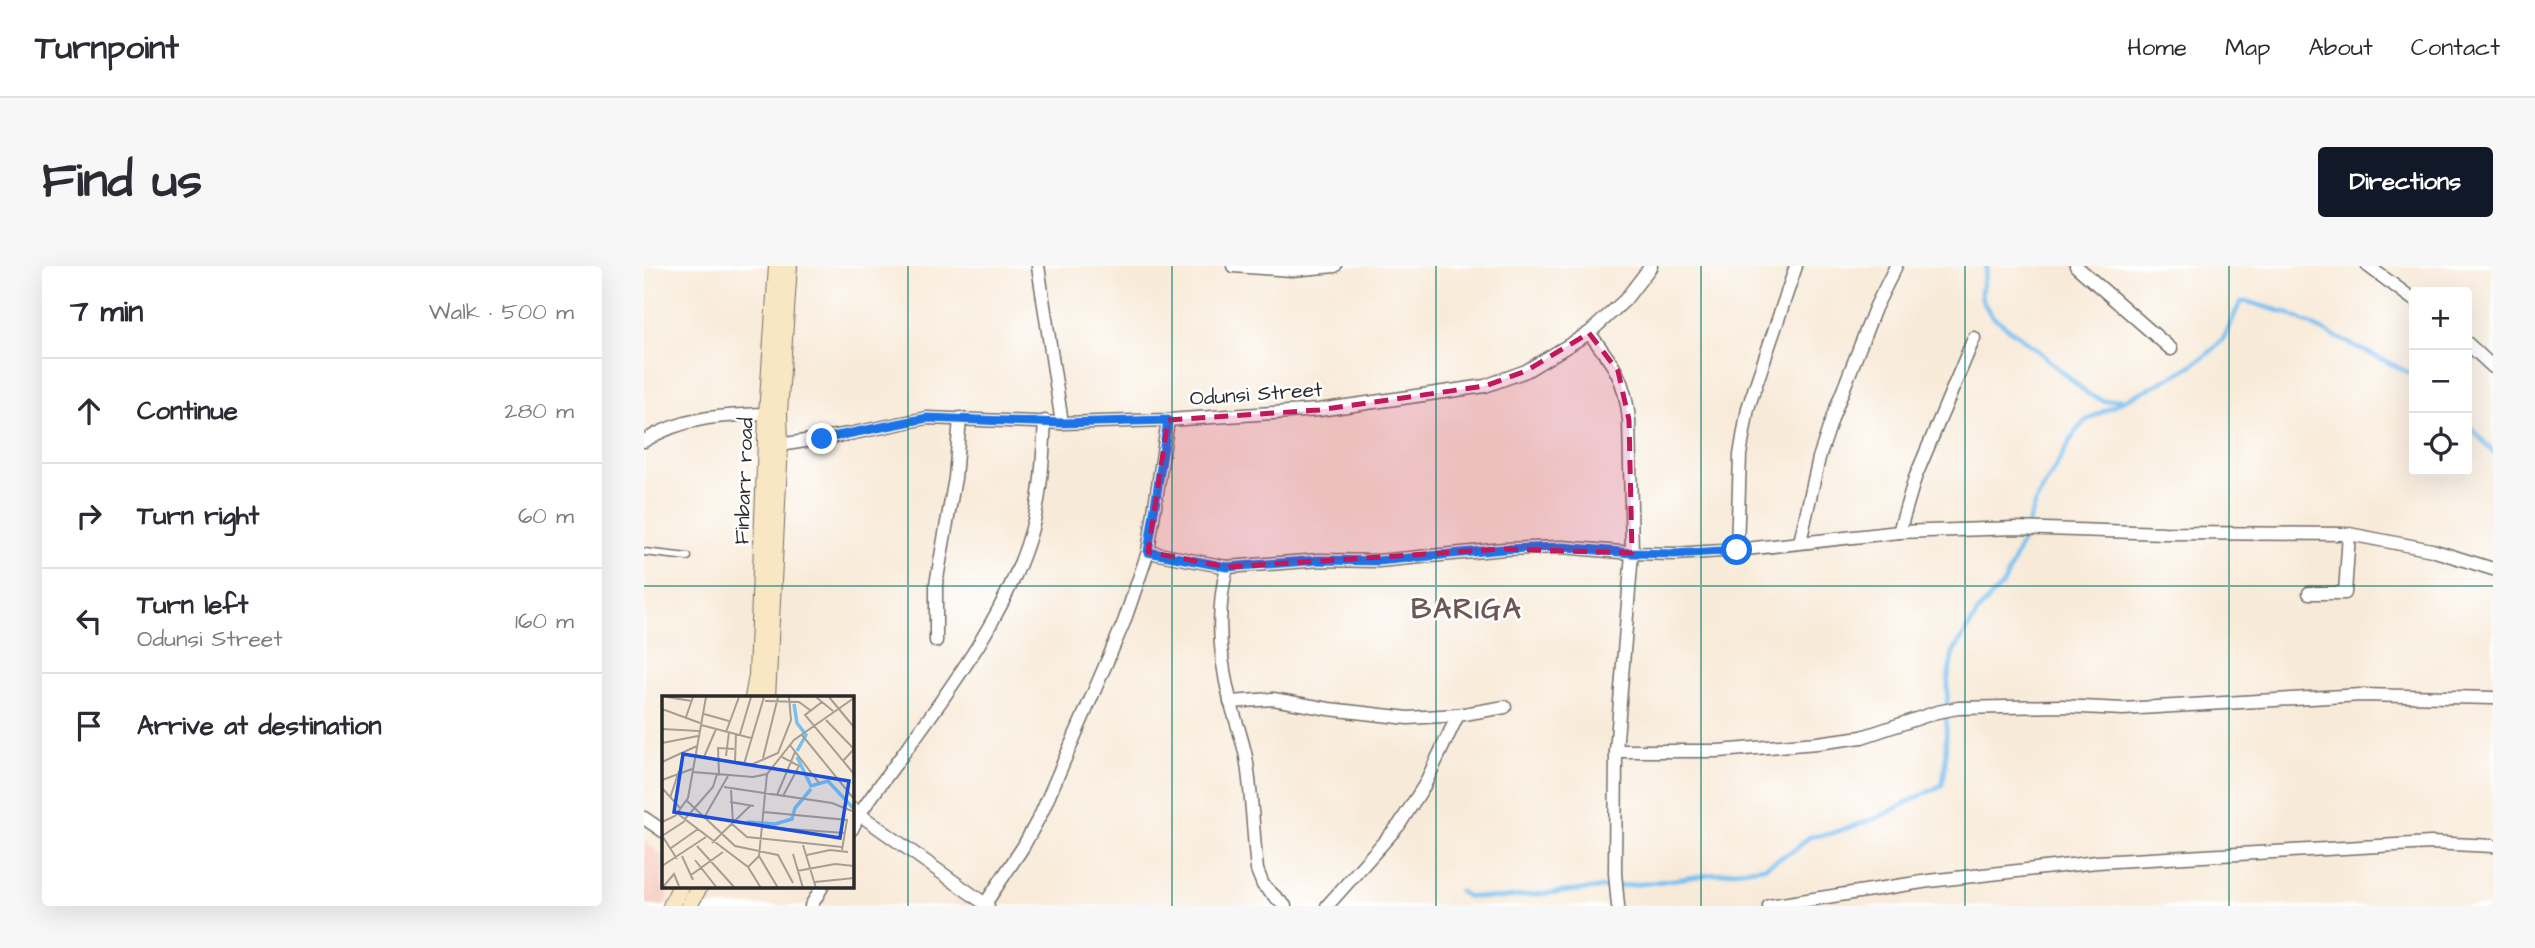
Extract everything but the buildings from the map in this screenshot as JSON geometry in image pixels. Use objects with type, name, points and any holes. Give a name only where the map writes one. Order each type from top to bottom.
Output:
[{"type":"main road","name":"Finbarr road","points":[[753,696],[777,266]]},
{"type":"main road","name":"Finbarr road","points":[[767,696],[780,445],[779,413],[789,266]]},
{"type":"main road","points":[[671,906],[680,888]]},
{"type":"main road","points":[[690,906],[699,888]]},
{"type":"street","points":[[1038,266],[1062,423]]},
{"type":"street","points":[[1233,266],[1292,270],[1335,266]]},
{"type":"street","name":"Odunsi Street","points":[[780,445],[927,418],[1062,423],[1168,420],[1319,410],[1485,386],[1526,370],[1589,333],[1625,300],[1651,266]]},
{"type":"street","points":[[1737,550],[1740,455],[1748,408],[1796,266]]},
{"type":"street","points":[[1800,542],[1819,458],[1833,416],[1875,308],[1896,266]]},
{"type":"street","points":[[2076,266],[2171,349]]},
{"type":"street","points":[[2368,266],[2409,296]]},
{"type":"street","points":[[1589,333],[1618,371],[1627,401],[1632,553],[1616,751],[1615,873],[1618,906]]},
{"type":"street","points":[[1899,532],[1915,478],[1974,338]]},
{"type":"street","points":[[2472,348],[2493,367]]},
{"type":"street","points":[[644,441],[686,422],[718,415],[767,414]]},
{"type":"street","points":[[936,641],[936,584],[955,478],[960,418]]},
{"type":"street","points":[[1045,421],[1042,476],[1035,517],[1020,565],[984,635],[856,811],[986,905],[1042,812],[1119,632],[1148,552],[1168,420]]},
{"type":"street","points":[[1148,552],[1227,567],[1320,560],[1378,561],[1504,549],[1562,547],[1632,553],[1737,550],[1899,532],[2042,528],[2164,533],[2349,534],[2432,550],[2493,569]]},
{"type":"street","points":[[2309,593],[2344,593],[2349,534]]},
{"type":"street","points":[[1227,567],[1220,597],[1221,659],[1230,702],[1242,736],[1257,870],[1263,885],[1286,906]]},
{"type":"street","points":[[1616,751],[1719,751],[1817,743],[1862,737],[1937,712],[1958,708],[2136,708],[2361,695],[2493,698]]},
{"type":"street","points":[[1230,702],[1273,699],[1340,711],[1408,718],[1458,715],[1505,707]]},
{"type":"street","points":[[1327,906],[1399,825],[1424,786],[1458,715]]},
{"type":"street","points":[[644,818],[662,830]]},
{"type":"street","points":[[1769,906],[1929,881],[2097,862],[2431,843],[2493,846]]},
{"type":"street","points":[[811,906],[821,888]]},
{"type":"lane","points":[[644,552],[688,557]]},
{"type":"highlighted area","points":[[1589,333],[1618,371],[1629,420],[1632,553],[1504,549],[1227,567],[1148,552],[1168,420],[1319,410],[1485,386],[1526,371]]},
{"type":"shaded area","points":[[644,841],[662,856],[662,888],[671,888],[664,906],[644,906]]},
{"type":"waterway","points":[[1987,266],[1981,292],[1982,300],[1991,315],[2088,394],[2104,401],[2121,399]]},
{"type":"waterway","points":[[2133,396],[2182,371],[2206,355],[2224,337],[2241,302],[2287,313],[2409,373]]},
{"type":"waterway","points":[[1459,891],[1466,896],[1500,898],[1650,883],[1764,867],[1796,849],[1809,837],[1829,834],[1877,818],[1942,785],[1945,770],[1948,678],[1953,653],[1979,610],[2004,583],[2035,503],[2076,431],[2087,420],[2134,395]]},
{"type":"waterway","points":[[2472,429],[2493,452]]},
{"type":"district","name":"BARIGA","points":[[1467,609]]},
{"type":"route","points":[[822,439],[927,418],[1062,423],[1168,420],[1148,552],[1227,567],[1320,560],[1378,561],[1504,549],[1562,547],[1675,554],[1737,550]]}]
